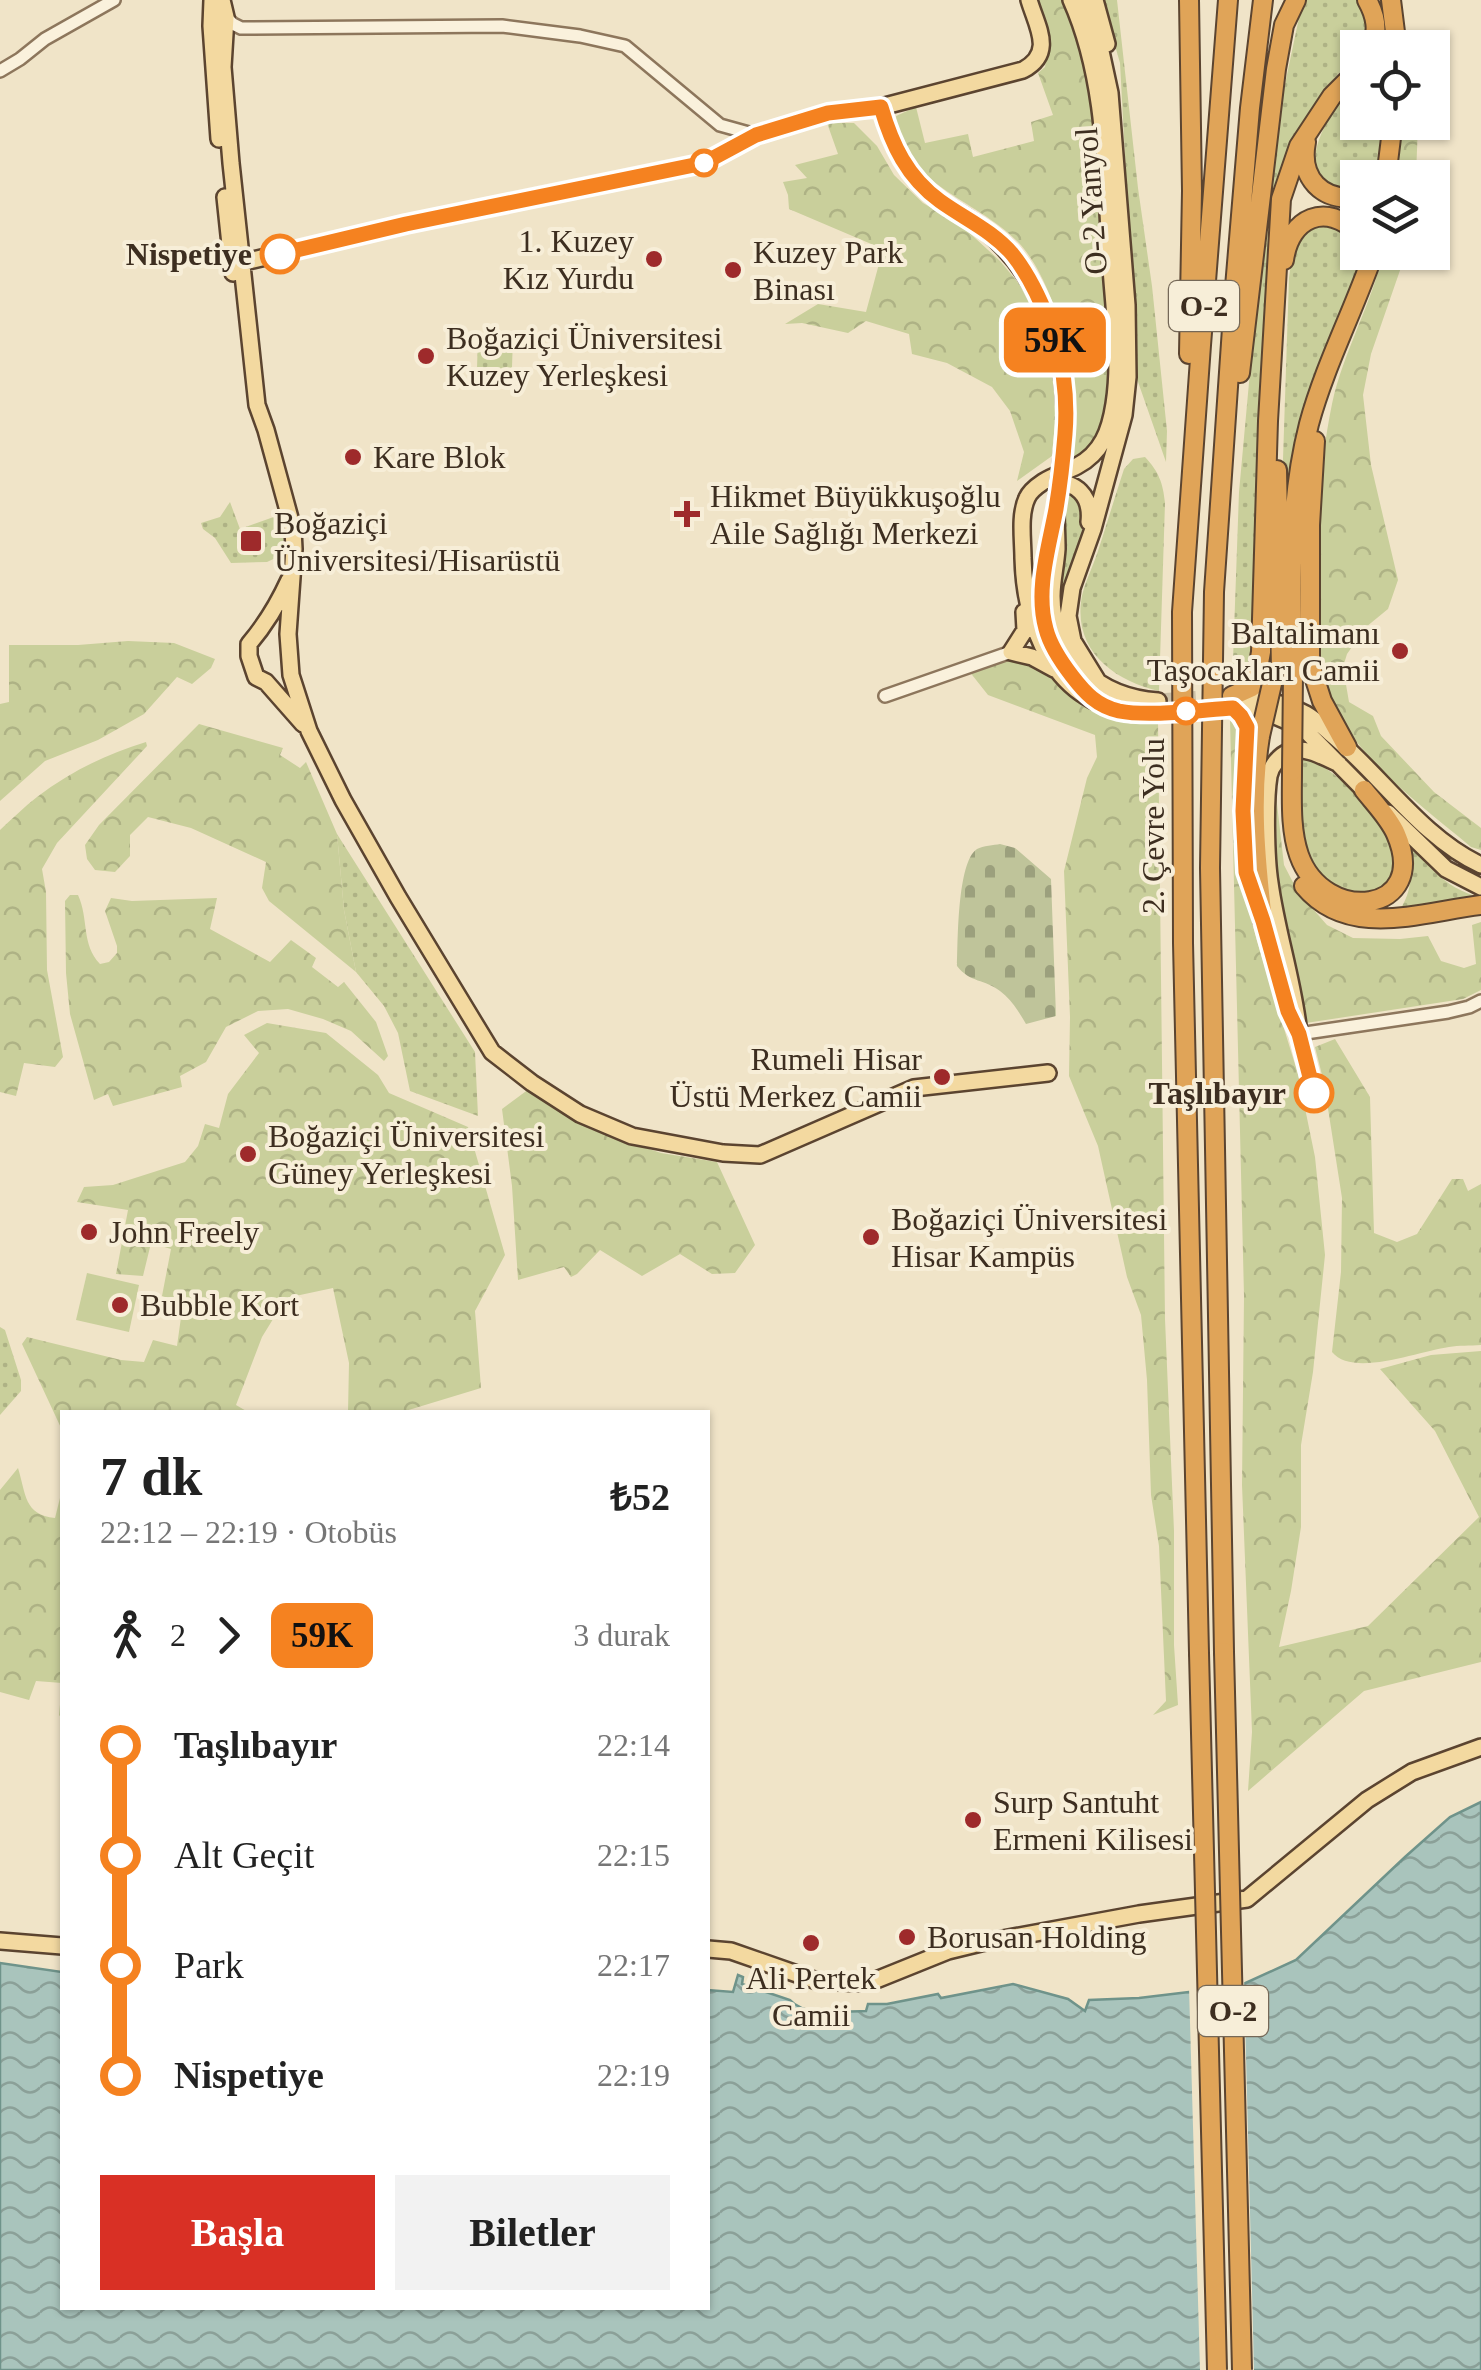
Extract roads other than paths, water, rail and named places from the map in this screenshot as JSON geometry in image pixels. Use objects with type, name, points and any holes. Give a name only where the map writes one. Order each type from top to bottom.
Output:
[{"type":"highway","points":[[1182,612],[1192,191],[1188,0]]},
{"type":"highway","name":"2. Çevre Yolu","points":[[1217,2370],[1198,1652],[1184,942],[1182,612],[1228,0]]},
{"type":"highway","name":"2. Çevre Yolu","points":[[1242,2370],[1210,868],[1214,592],[1234,299],[1262,0]]},
{"type":"highway","points":[[1214,592],[1276,69],[1284,25],[1296,0]]},
{"type":"highway","points":[[1367,0],[1376,30]]},
{"type":"highway","points":[[1382,30],[1387,0]]},
{"type":"highway","points":[[1387,0],[1393,30]]},
{"type":"highway","points":[[1274,335],[1281,199],[1299,146],[1340,88]]},
{"type":"highway","points":[[1316,119],[1304,157],[1308,176],[1318,188],[1340,198]]},
{"type":"highway","points":[[1232,702],[1252,687],[1261,652],[1271,364],[1286,245],[1306,220],[1323,216],[1340,220]]},
{"type":"highway","points":[[1363,270],[1363,281]]},
{"type":"highway","points":[[1263,921],[1254,772],[1260,736],[1283,675],[1294,503],[1310,420],[1367,270]]},
{"type":"highway","points":[[1271,364],[1279,634],[1294,830],[1300,857],[1312,879],[1326,892],[1348,900],[1371,902],[1385,897],[1398,884],[1403,859],[1396,832],[1364,790]]},
{"type":"highway","points":[[1321,390],[1310,508],[1310,664],[1343,755]]},
{"type":"highway","points":[[1288,771],[1287,852],[1300,880],[1322,904],[1348,916],[1373,919],[1481,905]]},
{"type":"main road","points":[[212,0],[216,118],[257,405],[293,529],[290,675],[309,731],[343,800],[492,1052],[580,1114],[632,1136],[723,1153],[760,1154],[914,1088],[1048,1073]]},
{"type":"main road","points":[[237,264],[406,224],[704,163],[756,135],[828,113],[881,107],[1023,70],[1035,64],[1042,54],[1042,40],[1029,0]]},
{"type":"main road","points":[[1057,671],[1032,657],[1010,652],[1024,630],[1026,499],[1034,488],[1092,457],[1103,444],[1114,404],[1117,372],[1100,109],[1086,42],[1071,0]]},
{"type":"main road","name":"O-2 Yanyol","points":[[1083,0],[1110,92],[1128,377],[1124,415],[1072,588],[1068,616],[1074,641],[1097,680]]},
{"type":"main road","points":[[1096,0],[1112,68],[1110,92]]},
{"type":"main road","points":[[1398,30],[1400,0]]},
{"type":"main road","points":[[224,8],[223,66],[237,264]]},
{"type":"main road","points":[[881,107],[898,154],[914,179],[983,228],[1012,254],[1032,282],[1051,326],[1060,357],[1066,433],[1056,510],[1047,545],[1042,594],[1046,629],[1069,672],[1099,705]]},
{"type":"main road","points":[[1046,480],[1066,482],[1087,499],[1087,546]]},
{"type":"main road","points":[[1024,572],[1045,653],[1078,693],[1099,705],[1138,714],[1158,706],[1117,694],[1083,672],[1067,652],[1057,630],[1052,598],[1056,510]]},
{"type":"main road","points":[[293,571],[278,604],[249,644],[249,656],[256,677],[266,682],[309,731]]},
{"type":"main road","points":[[264,627],[271,624],[288,634]]},
{"type":"main road","points":[[266,682],[282,682],[290,675]]},
{"type":"main road","points":[[1299,1034],[1288,1011],[1246,872],[1243,811],[1247,727],[1232,702],[1261,699],[1306,714],[1343,755],[1458,853],[1481,864]]},
{"type":"main road","points":[[1299,1034],[1270,882],[1270,775],[1274,764],[1289,752],[1343,755]]},
{"type":"main road","points":[[1343,755],[1364,790],[1446,868],[1481,888]]},
{"type":"main road","points":[[710,1949],[730,1951],[816,1980],[861,1983],[981,1943],[1247,1899],[1366,1800],[1412,1772],[1481,1747]]},
{"type":"main road","points":[[0,1939],[60,1946]]},
{"type":"street","points":[[0,71],[45,39],[114,0]]},
{"type":"street","points":[[224,8],[233,24],[241,28],[502,26],[625,46],[720,125],[756,135]]},
{"type":"street","points":[[720,125],[728,150]]},
{"type":"street","points":[[884,696],[1010,652]]},
{"type":"street","points":[[1299,1034],[1448,1012],[1481,1001]]},
{"type":"water","points":[[1481,1802],[1481,2370],[0,2370],[0,1963],[60,1972],[60,2310],[710,2310],[710,1990],[733,1992],[738,1975],[743,1977],[742,1984],[797,2006],[837,2012],[866,2011],[868,2004],[938,1994],[941,1998],[1013,1984],[1068,1999],[1085,2011],[1089,2000],[1239,1986],[1296,1960],[1450,1817]]},
{"type":"tunnel","points":[[1158,701],[1232,696]]},
{"type":"tunnel","points":[[1159,712],[1233,709]]},
{"type":"place","name":"Nispetiye","points":[[280,254]]},
{"type":"place","name":"1. Kuzey Kız Yurdu","points":[[654,259]]},
{"type":"place","name":"Kuzey Park Binası","points":[[733,270]]},
{"type":"place","name":"Boğaziçi Üniversitesi Kuzey Yerleşkesi","points":[[426,356]]},
{"type":"place","name":"Kare Blok","points":[[353,457]]},
{"type":"place","name":"Hikmet Büyükkuşoğlu Aile Sağlığı Merkezi","points":[[687,514]]},
{"type":"place","name":"Boğaziçi Üniversitesi/Hisarüstü","points":[[251,541]]},
{"type":"place","name":"Baltalimanı Taşocakları Camii","points":[[1400,651]]},
{"type":"place","name":"Rumeli Hisar Üstü Merkez Camii","points":[[942,1077]]},
{"type":"place","name":"Taşlıbayır","points":[[1314,1093]]},
{"type":"place","name":"Boğaziçi Üniversitesi Güney Yerleşkesi","points":[[248,1154]]},
{"type":"place","name":"John Freely","points":[[89,1232]]},
{"type":"place","name":"Boğaziçi Üniversitesi Hisar Kampüs","points":[[871,1237]]},
{"type":"place","name":"Bubble Kort","points":[[120,1305]]},
{"type":"place","name":"Surp Santuht Ermeni Kilisesi","points":[[973,1820]]},
{"type":"place","name":"Borusan Holding","points":[[907,1937]]},
{"type":"place","name":"Ali Pertek Camii","points":[[811,1943]]}]
